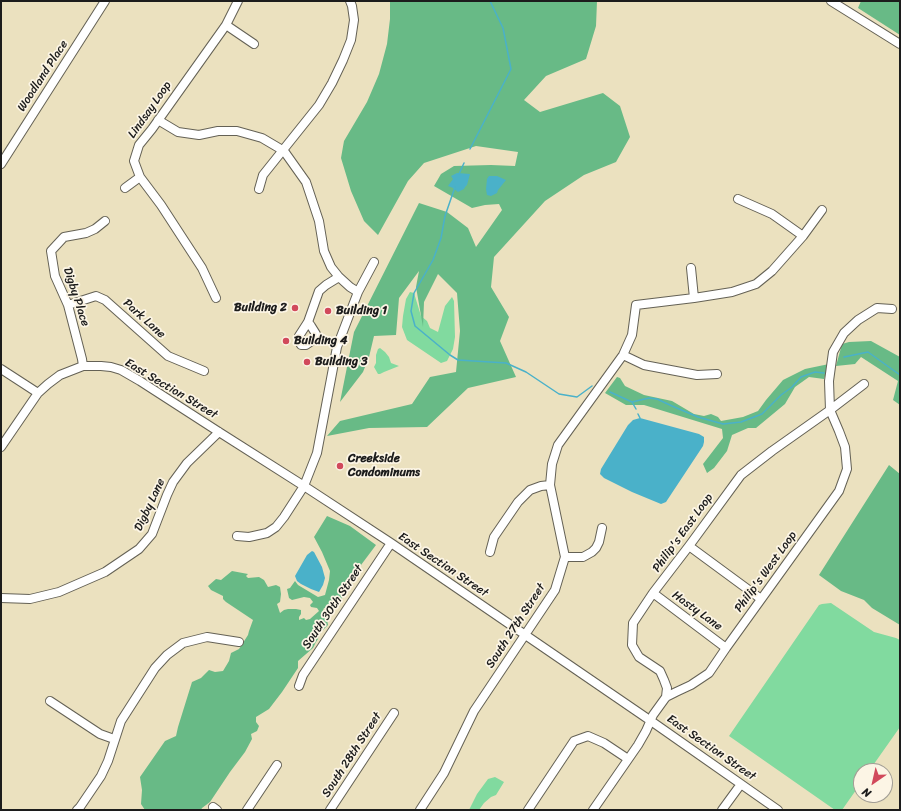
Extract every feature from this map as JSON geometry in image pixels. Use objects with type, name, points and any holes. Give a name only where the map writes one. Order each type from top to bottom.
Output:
[{"type":"street","name":"Woodland Place","points":[[1,164],[105,1]]},
{"type":"street","name":"Lindsay Loop","points":[[216,298],[202,268],[140,177],[134,161],[139,145],[226,25],[238,1]]},
{"type":"street","points":[[259,189],[263,175],[284,151],[319,105],[344,60],[351,40],[354,20],[350,1]]},
{"type":"street","points":[[831,1],[900,44]]},
{"type":"street","points":[[226,25],[254,44]]},
{"type":"street","points":[[158,120],[178,132],[199,134],[218,131],[237,131],[262,138],[284,151],[306,182],[318,222],[324,251],[331,267],[339,277],[358,292]]},
{"type":"street","points":[[125,188],[140,177]]},
{"type":"street","points":[[738,199],[772,214],[803,236]]},
{"type":"street","points":[[691,268],[694,298],[732,292],[756,284],[772,271],[803,236],[822,210]]},
{"type":"street","name":"Digby Place","points":[[83,366],[68,305],[55,276],[51,251],[64,237],[86,233],[96,229],[105,221]]},
{"type":"street","points":[[237,536],[249,537],[267,533],[272,530],[284,517],[304,486],[317,453],[318,440],[337,347],[358,292],[374,262]]},
{"type":"street","points":[[308,322],[320,291],[326,285],[339,277]]},
{"type":"street","name":"Park Lane","points":[[68,305],[96,296],[105,300],[168,356],[204,371]]},
{"type":"street","name":"South 27th Street","points":[[420,810],[444,773],[474,711],[555,590],[565,557],[550,485],[552,464],[558,445],[623,355],[632,335],[636,305],[694,298]]},
{"type":"street","points":[[830,410],[829,381],[833,352],[844,333],[858,320],[877,308],[892,309]]},
{"type":"street","points":[[623,355],[644,365],[657,368],[697,375],[717,374]]},
{"type":"street","points":[[1,446],[38,393],[60,375],[83,366]]},
{"type":"street","name":"East Section Street","points":[[83,366],[111,367],[121,370],[140,381],[391,543],[778,810]]},
{"type":"street","points":[[1,369],[38,393]]},
{"type":"street","name":"Philip's East Loop","points":[[666,697],[667,688],[660,671],[639,657],[632,645],[633,623],[653,593],[741,474],[864,384]]},
{"type":"street","name":"Philip's West Loop","points":[[593,810],[628,759],[654,714],[666,697],[691,685],[709,673],[838,491],[847,469],[845,447],[830,410]]},
{"type":"street","name":"Digby Lane","points":[[1,598],[30,599],[59,592],[105,572],[139,549],[152,534],[173,482],[187,464],[219,432]]},
{"type":"street","points":[[490,552],[494,537],[518,502],[530,490],[541,486],[550,485]]},
{"type":"street","points":[[565,557],[583,556],[592,552],[599,542],[602,528]]},
{"type":"street","name":"South 30th Street","points":[[299,686],[303,675],[391,543]]},
{"type":"street","points":[[689,546],[761,599]]},
{"type":"street","name":"Hasty Lane","points":[[653,593],[726,648]]},
{"type":"street","points":[[80,809],[101,776],[108,761],[120,721],[155,668],[167,655],[183,643],[207,638],[239,642]]},
{"type":"street","points":[[50,701],[100,734],[114,739]]},
{"type":"street","name":"South 28th Street","points":[[330,810],[394,713]]},
{"type":"street","points":[[528,810],[574,741],[588,736],[604,743],[628,759]]},
{"type":"street","points":[[247,810],[277,765]]},
{"type":"street","points":[[722,810],[741,784]]},
{"type":"green space","points":[[390,1],[597,1],[596,26],[586,59],[546,76],[524,100],[540,112],[603,93],[620,106],[630,137],[616,162],[584,175],[545,201],[494,257],[491,287],[509,317],[500,341],[516,377],[468,388],[427,427],[369,428],[327,436],[340,421],[412,404],[430,377],[456,372],[460,331],[457,293],[438,274],[424,302],[423,327],[416,287],[419,271],[399,298],[396,335],[374,336],[369,357],[363,372],[340,402],[354,332],[419,203],[447,212],[468,228],[476,247],[502,210],[499,204],[472,208],[434,186],[441,174],[454,166],[515,166],[518,152],[476,146],[424,163],[408,181],[378,235],[364,221],[351,191],[341,158],[344,141],[367,102],[379,74],[387,44],[390,19]]},
{"type":"green space","points":[[861,1],[900,1],[900,35],[858,8]]},
{"type":"green space","points":[[410,292],[414,293],[421,316],[427,321],[430,328],[438,332],[445,306],[452,297],[454,301],[455,337],[453,349],[447,361],[441,363],[407,340],[402,327],[406,299]]},
{"type":"green space","points":[[871,341],[900,357],[900,405],[893,400],[898,381],[861,357],[855,364],[836,366],[842,344],[849,342]]},
{"type":"green space","points":[[380,348],[389,357],[391,363],[399,366],[378,374],[374,367],[376,363],[376,355],[378,349]]},
{"type":"green space","points":[[829,364],[824,379],[809,377],[795,387],[785,404],[756,428],[748,428],[732,435],[727,451],[714,468],[707,473],[703,464],[723,438],[722,429],[644,405],[626,405],[605,393],[617,377],[620,378],[625,386],[644,395],[672,401],[694,414],[704,416],[711,414],[718,417],[721,421],[743,417],[758,411],[783,380],[805,369]]},
{"type":"green space","points":[[889,465],[900,474],[900,625],[872,608],[864,600],[841,591],[819,575]]},
{"type":"green space","points":[[327,516],[350,526],[376,545],[358,569],[357,575],[338,604],[332,603],[330,609],[324,608],[322,613],[327,620],[328,625],[319,634],[313,648],[298,661],[298,668],[269,709],[256,717],[256,722],[259,726],[257,731],[251,734],[252,739],[245,752],[210,802],[201,810],[145,810],[141,804],[142,790],[140,777],[165,741],[176,736],[192,682],[201,678],[209,670],[215,672],[223,671],[229,661],[231,653],[239,649],[248,635],[253,620],[226,602],[223,599],[223,596],[211,590],[208,586],[216,579],[221,580],[232,571],[248,574],[246,576],[248,578],[259,577],[264,580],[268,587],[276,585],[280,587],[280,602],[277,604],[280,613],[288,609],[301,610],[299,620],[304,618],[306,620],[310,619],[319,611],[317,608],[311,607],[310,605],[313,602],[310,598],[304,597],[292,600],[289,598],[287,589],[290,588],[295,581],[298,585],[318,597],[325,595],[330,571],[314,537]]},
{"type":"green space","points":[[831,603],[874,632],[900,640],[900,727],[875,763],[853,763],[853,794],[842,810],[835,810],[729,736],[819,605]]},
{"type":"green space","points":[[495,777],[504,782],[496,795],[484,803],[479,810],[469,810],[477,794],[488,779]]},
{"type":"water","points":[[457,173],[470,174],[467,185],[464,189],[458,192],[448,186],[453,179],[451,176]]},
{"type":"water","points":[[489,176],[497,176],[506,180],[497,193],[491,196],[487,195],[486,189],[487,179]]},
{"type":"water","points":[[640,418],[699,434],[704,437],[703,446],[666,502],[661,504],[632,492],[604,478],[600,474],[601,469],[628,425],[633,420]]},
{"type":"water","points":[[312,551],[322,567],[325,578],[319,592],[301,584],[297,581],[295,576],[307,555]]},
{"type":"waterway","points":[[470,149],[511,69],[503,28],[490,1]]},
{"type":"waterway","points":[[459,174],[464,163]]},
{"type":"waterway","points":[[455,187],[445,216],[441,238],[433,260],[414,293],[411,311],[415,326],[458,360],[506,363],[526,372],[559,394],[577,397],[592,386]]},
{"type":"waterway","points":[[844,357],[868,352],[900,375]]},
{"type":"waterway","points":[[610,392],[632,402],[649,398],[657,399],[698,417],[723,424],[741,422],[762,414],[801,377],[815,372],[824,373]]},
{"type":"waterway","points":[[632,402],[636,409]]},
{"type":"waterway","points":[[638,414],[640,418]]},
{"type":"place","name":"Building 2","points":[[295,308]]},
{"type":"place","name":"Building 1","points":[[328,311]]},
{"type":"place","name":"Building 4","points":[[286,341]]},
{"type":"place","name":"Building 3","points":[[307,362]]},
{"type":"place","name":"Creekside Condominums","points":[[340,466]]}]
